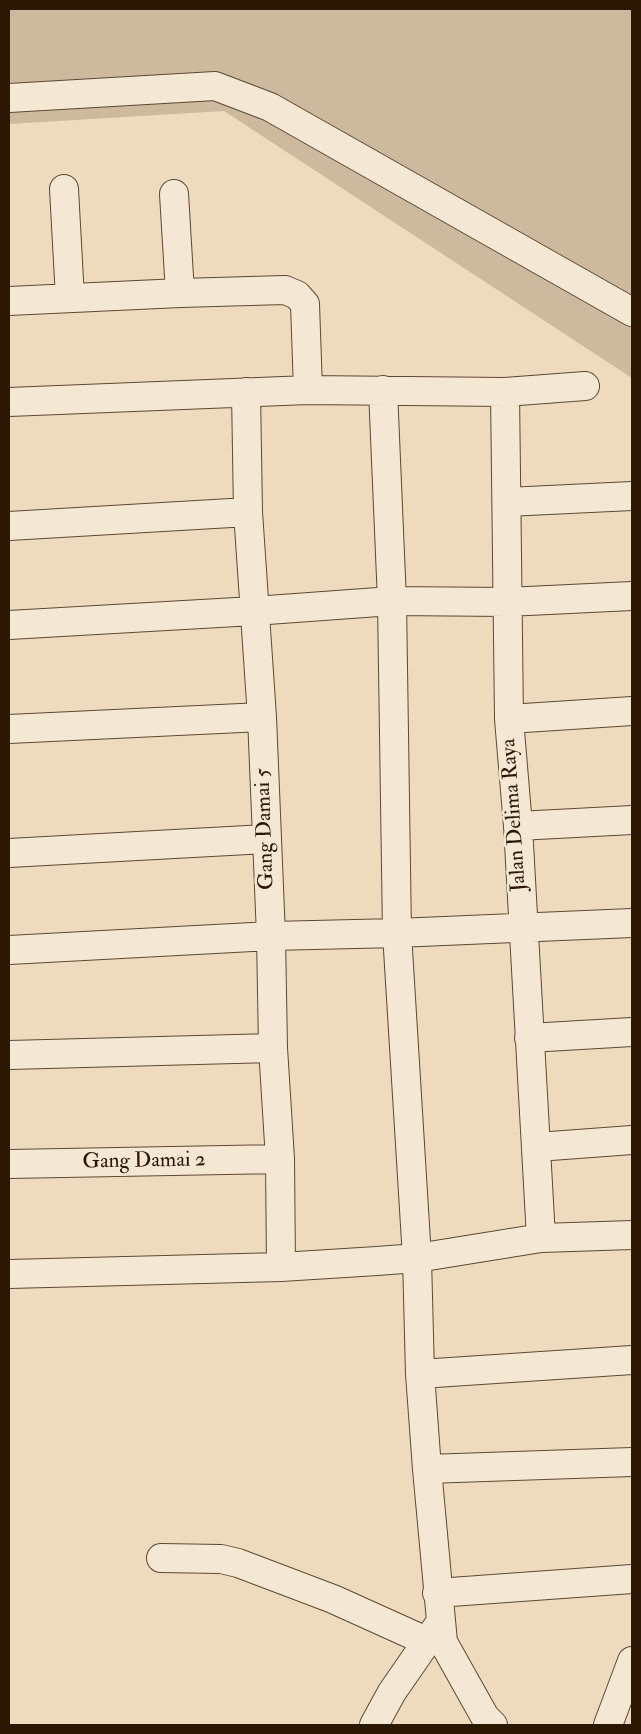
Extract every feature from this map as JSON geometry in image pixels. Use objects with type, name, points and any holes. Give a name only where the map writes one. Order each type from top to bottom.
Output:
[{"type":"street","points":[[9,98],[215,86],[270,107],[632,312]]},
{"type":"street","points":[[64,189],[70,298]]},
{"type":"street","points":[[174,194],[180,293]]},
{"type":"street","points":[[9,301],[285,290],[297,294],[305,304],[308,390]]},
{"type":"street","points":[[9,402],[308,390],[505,392],[585,386]]},
{"type":"street","points":[[374,1725],[392,1692],[434,1631],[437,1592],[420,1374],[417,1258],[397,933],[392,601],[384,390]]},
{"type":"street","name":"Gang Damai 5","points":[[246,392],[248,512],[262,717],[271,936],[273,1048],[280,1159],[281,1267]]},
{"type":"street","name":"Jalan Delima Raya","points":[[505,392],[509,719],[518,826],[529,1038],[537,1147],[540,1238]]},
{"type":"street","points":[[507,502],[632,496]]},
{"type":"street","points":[[9,526],[248,512]]},
{"type":"street","points":[[9,625],[392,601],[507,602],[632,596]]},
{"type":"street","points":[[509,719],[632,711]]},
{"type":"street","points":[[9,729],[262,717]]},
{"type":"street","points":[[518,826],[632,820]]},
{"type":"street","points":[[9,854],[266,839]]},
{"type":"street","points":[[9,950],[271,936],[397,933],[523,926],[632,923]]},
{"type":"street","points":[[529,1038],[632,1032]]},
{"type":"street","points":[[9,1055],[273,1048]]},
{"type":"street","points":[[537,1147],[632,1140]]},
{"type":"street","name":"Gang Damai 2","points":[[9,1164],[280,1159]]},
{"type":"street","points":[[9,1274],[281,1267],[417,1258],[540,1238],[632,1235]]},
{"type":"street","points":[[420,1374],[632,1360]]},
{"type":"street","points":[[426,1469],[632,1462]]},
{"type":"street","points":[[161,1558],[221,1559],[238,1563],[333,1599],[434,1631],[443,1642],[485,1718],[493,1725]]},
{"type":"street","points":[[437,1592],[632,1579]]},
{"type":"street","points":[[608,1725],[632,1661]]},
{"type":"shaded area","points":[[9,9],[632,9],[632,378],[224,111],[9,124]]}]
